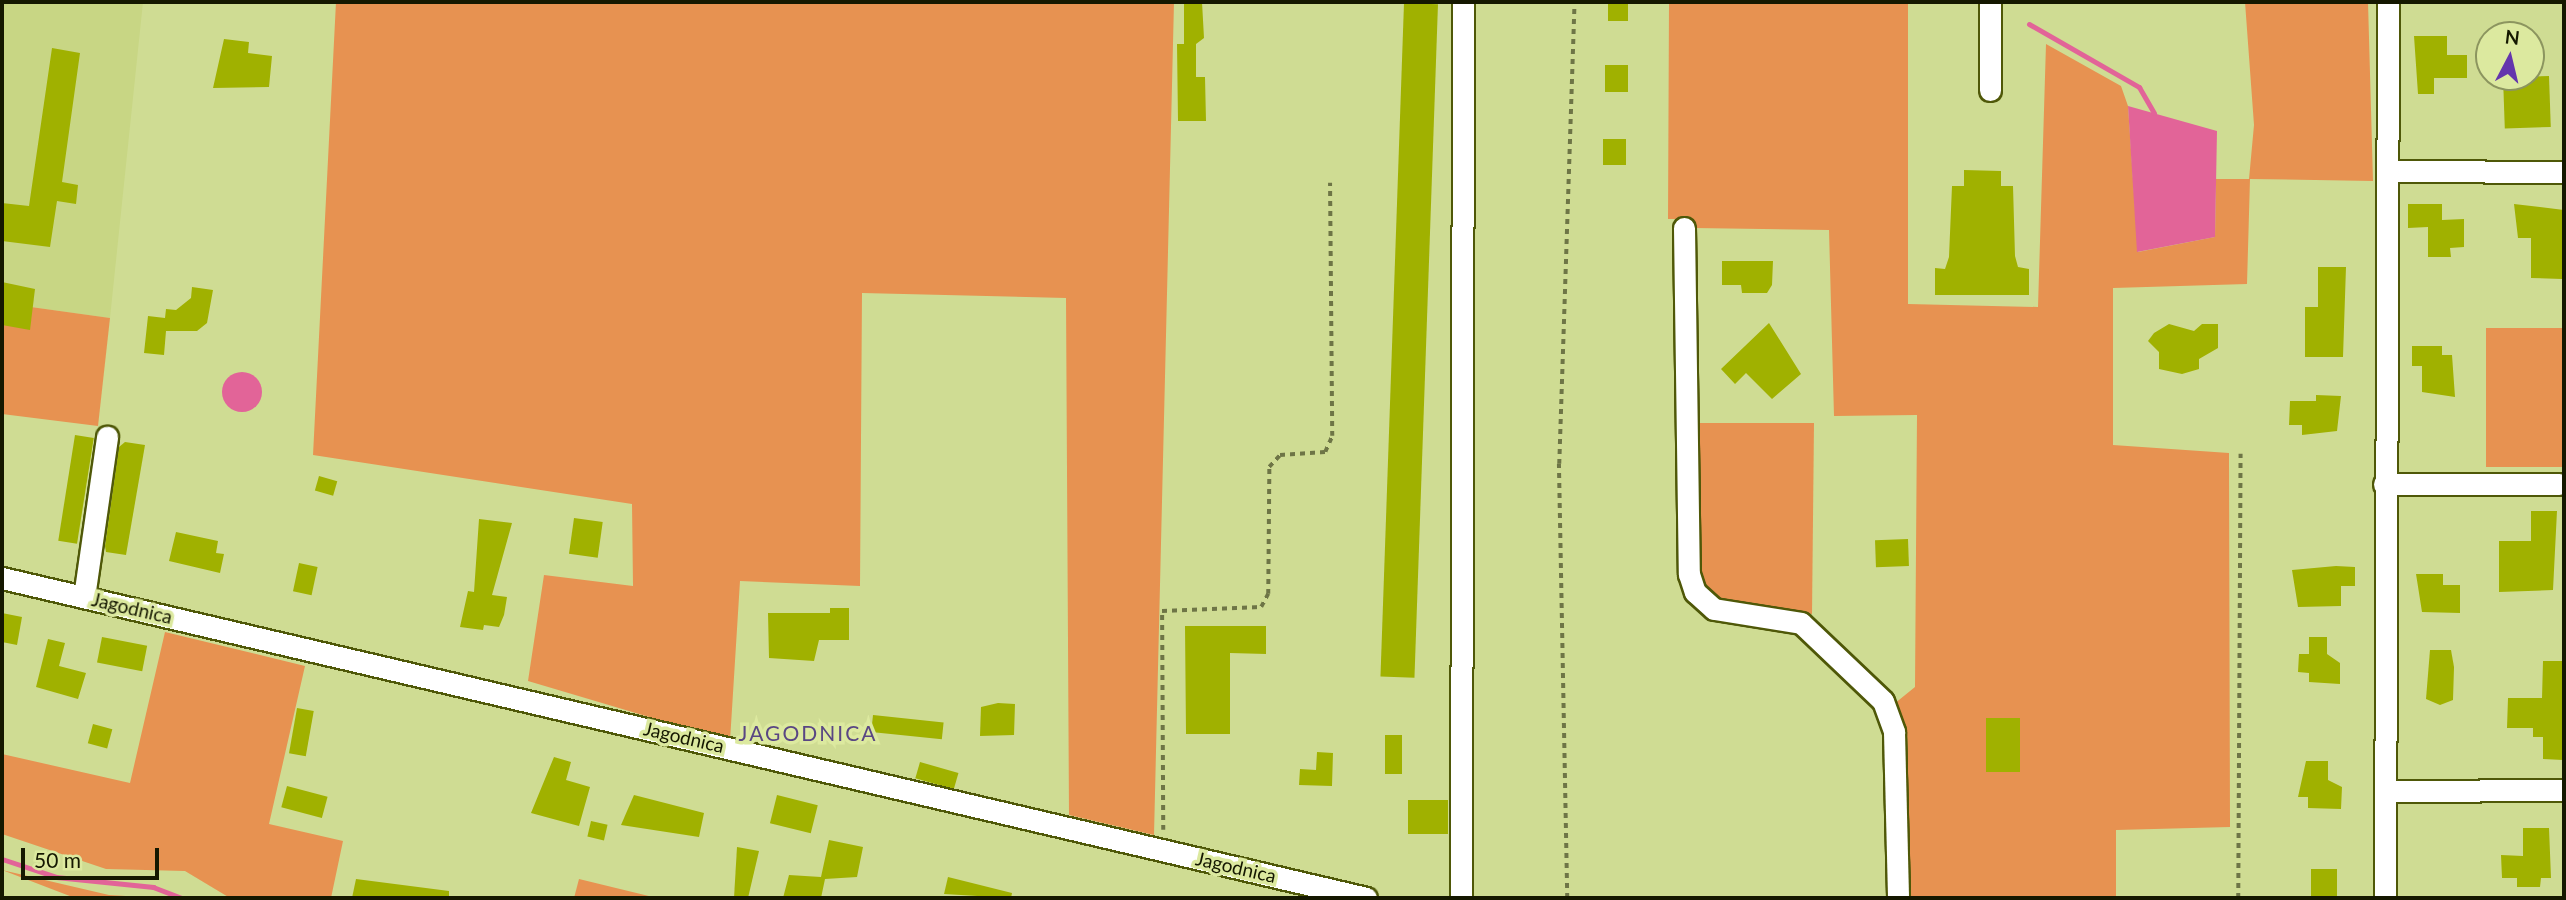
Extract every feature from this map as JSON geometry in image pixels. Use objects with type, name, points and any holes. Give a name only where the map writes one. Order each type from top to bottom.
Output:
[{"type":"street","points":[[1461,892],[1463,2]]},
{"type":"street","points":[[1990,2],[1990,90]]},
{"type":"street","points":[[2385,898],[2384,484],[2388,2]]},
{"type":"street","points":[[2387,171],[2564,172]]},
{"type":"street","points":[[1684,228],[1689,574],[1695,592],[1714,609],[1801,623],[1882,701],[1894,732],[1898,898]]},
{"type":"street","points":[[84,597],[107,437]]},
{"type":"street","points":[[2384,484],[2559,484]]},
{"type":"street","name":"Jagodnica","points":[[2,578],[1366,898]]},
{"type":"street","points":[[2385,791],[2564,790]]},
{"type":"path","points":[[1567,898],[1559,464],[1574,2]]},
{"type":"path","points":[[1163,850],[1162,611],[1261,607],[1268,594],[1269,467],[1280,455],[1325,452],[1332,436],[1330,183]]},
{"type":"path","points":[[2238,898],[2240,454]]},
{"type":"shaded area","points":[[2,2],[143,2],[110,318],[2,303]]},
{"type":"shaded area","points":[[336,2],[1174,2],[1154,835],[1069,815],[1066,298],[862,293],[860,586],[740,581],[730,741],[528,681],[544,575],[633,586],[632,504],[313,455]]},
{"type":"shaded area","points":[[1669,2],[1908,2],[1908,304],[2038,307],[2046,44],[2121,86],[2128,106],[2138,252],[2215,237],[2216,179],[2249,179],[2254,125],[2245,2],[2368,2],[2373,181],[2250,179],[2247,284],[2113,288],[2113,445],[2229,453],[2230,827],[2116,830],[2116,898],[1910,898],[1907,729],[1894,704],[1915,687],[1917,415],[1834,416],[1829,230],[1694,228],[1693,219],[1668,219]]},
{"type":"shaded area","points":[[2128,106],[2217,131],[2215,237],[2137,252]]},
{"type":"shaded area","points":[[2,303],[110,318],[98,426],[2,414]]},
{"type":"shaded area","points":[[2486,328],[2564,328],[2564,467],[2486,467]]},
{"type":"shaded area","points":[[242,372],[250,373],[256,378],[261,384],[261,400],[256,406],[250,411],[242,412],[234,411],[228,406],[223,400],[222,392],[223,384],[228,378],[234,373]]},
{"type":"shaded area","points":[[1695,423],[1814,423],[1812,614],[1720,602],[1704,585],[1696,562]]},
{"type":"shaded area","points":[[165,632],[305,666],[269,824],[343,841],[331,898],[230,898],[185,871],[106,869],[2,834],[2,754],[130,783]]},
{"type":"shaded area","points":[[2,870],[109,895],[160,898],[75,898]]},
{"type":"shaded area","points":[[579,879],[657,898],[574,898]]},
{"type":"building","points":[[1184,2],[1202,2],[1204,38],[1196,44],[1196,77],[1205,77],[1206,121],[1178,121],[1177,44],[1184,44]]},
{"type":"building","points":[[1608,2],[1628,2],[1628,21],[1608,21]]},
{"type":"building","points":[[1404,3],[1438,4],[1414,678],[1380,677]]},
{"type":"building","points":[[2414,36],[2447,36],[2447,55],[2467,55],[2467,78],[2434,78],[2434,94],[2418,94]]},
{"type":"building","points":[[224,39],[249,42],[248,53],[272,56],[269,87],[213,88]]},
{"type":"building","points":[[52,48],[80,53],[62,182],[78,185],[76,204],[57,201],[50,247],[2,241],[2,203],[29,206]]},
{"type":"building","points":[[1605,65],[1628,65],[1628,92],[1605,92]]},
{"type":"building","points":[[2545,76],[2549,76],[2551,127],[2505,129],[2503,91],[2545,91]]},
{"type":"building","points":[[1603,139],[1626,139],[1626,165],[1603,165]]},
{"type":"building","points":[[1964,170],[2001,171],[2001,186],[2013,186],[2015,256],[2018,267],[2029,269],[2029,295],[1935,295],[1935,268],[1945,269],[1949,257],[1952,186],[1964,186]]},
{"type":"building","points":[[2408,204],[2442,204],[2442,220],[2464,219],[2464,247],[2450,248],[2451,257],[2428,257],[2428,227],[2408,228]]},
{"type":"building","points":[[2514,204],[2564,210],[2562,279],[2531,278],[2531,238],[2518,238]]},
{"type":"building","points":[[1722,261],[1773,261],[1772,285],[1767,293],[1742,293],[1741,285],[1722,285]]},
{"type":"building","points":[[2318,267],[2346,267],[2343,357],[2305,357],[2305,307],[2318,307]]},
{"type":"building","points":[[2,282],[35,289],[30,330],[2,325]]},
{"type":"building","points":[[192,287],[213,290],[207,323],[197,331],[166,331],[164,355],[144,353],[148,316],[165,318],[166,309],[176,310],[191,298]]},
{"type":"building","points":[[1769,323],[1801,374],[1772,399],[1746,373],[1735,384],[1721,369]]},
{"type":"building","points":[[2169,324],[2194,331],[2202,324],[2218,324],[2218,348],[2199,359],[2199,369],[2182,374],[2159,369],[2159,352],[2148,341],[2154,333]]},
{"type":"building","points":[[2412,346],[2442,346],[2442,355],[2452,355],[2455,397],[2422,392],[2422,366],[2412,366]]},
{"type":"building","points":[[2316,395],[2341,396],[2337,431],[2302,435],[2302,425],[2289,425],[2290,401],[2316,401]]},
{"type":"building","points":[[75,435],[94,438],[77,544],[58,541]]},
{"type":"building","points":[[125,442],[145,445],[126,555],[106,552],[105,546],[119,447]]},
{"type":"building","points":[[319,476],[337,481],[333,496],[315,490]]},
{"type":"building","points":[[2531,511],[2557,511],[2553,590],[2499,592],[2499,541],[2531,541]]},
{"type":"building","points":[[574,518],[603,522],[598,558],[569,554]]},
{"type":"building","points":[[479,519],[512,523],[492,595],[507,597],[504,615],[499,627],[484,625],[483,630],[460,627],[468,591],[474,592]]},
{"type":"building","points":[[176,532],[218,541],[216,553],[224,554],[220,573],[169,561]]},
{"type":"building","points":[[1908,539],[1909,566],[1876,567],[1875,540]]},
{"type":"building","points":[[299,563],[318,567],[312,595],[293,591]]},
{"type":"building","points":[[2355,567],[2355,586],[2341,586],[2341,606],[2298,607],[2292,570]]},
{"type":"building","points":[[2416,574],[2443,574],[2443,585],[2460,585],[2460,613],[2422,612]]},
{"type":"building","points":[[830,608],[849,608],[849,640],[819,640],[814,661],[769,658],[768,613],[830,613]]},
{"type":"building","points":[[2,613],[22,617],[17,645],[2,642]]},
{"type":"building","points":[[1185,626],[1266,626],[1266,654],[1230,653],[1230,734],[1186,734]]},
{"type":"building","points":[[102,637],[147,646],[142,671],[97,663]]},
{"type":"building","points":[[2309,637],[2327,637],[2327,654],[2340,663],[2340,684],[2309,682],[2309,673],[2298,672],[2299,654],[2309,654]]},
{"type":"building","points":[[48,639],[65,643],[59,666],[86,673],[78,699],[36,687]]},
{"type":"building","points":[[2430,650],[2451,650],[2454,667],[2453,700],[2440,705],[2426,699]]},
{"type":"building","points":[[2543,661],[2564,661],[2563,760],[2543,759],[2543,737],[2533,737],[2533,728],[2507,728],[2508,698],[2542,698]]},
{"type":"building","points":[[998,703],[1015,704],[1014,735],[980,736],[981,707]]},
{"type":"building","points":[[297,708],[314,711],[306,756],[289,753]]},
{"type":"building","points":[[873,715],[944,722],[942,739],[871,732]]},
{"type":"building","points":[[1986,718],[2020,718],[2020,772],[1986,772]]},
{"type":"building","points":[[93,724],[112,729],[107,748],[88,743]]},
{"type":"building","points":[[1385,735],[1402,735],[1402,774],[1385,774]]},
{"type":"building","points":[[1317,752],[1333,753],[1332,786],[1299,785],[1300,769],[1316,770]]},
{"type":"building","points":[[554,757],[571,762],[566,780],[590,787],[579,826],[531,813]]},
{"type":"building","points":[[2306,761],[2328,761],[2328,780],[2342,787],[2341,809],[2308,808],[2308,797],[2298,797]]},
{"type":"building","points":[[920,762],[958,773],[954,789],[915,778]]},
{"type":"building","points":[[287,786],[328,797],[322,818],[281,807]]},
{"type":"building","points":[[634,795],[704,813],[699,837],[621,825]]},
{"type":"building","points":[[777,795],[818,805],[811,833],[770,823]]},
{"type":"building","points":[[1408,800],[1448,800],[1448,834],[1408,834]]},
{"type":"building","points":[[591,821],[608,825],[604,840],[587,837]]},
{"type":"building","points":[[2523,828],[2549,828],[2551,878],[2541,878],[2540,887],[2517,887],[2517,878],[2502,878],[2501,855],[2523,856]]},
{"type":"building","points":[[829,840],[863,847],[857,877],[825,879],[821,898],[783,898],[789,875],[821,877]]},
{"type":"building","points":[[737,847],[759,851],[748,898],[734,898]]},
{"type":"building","points":[[2311,869],[2337,869],[2337,898],[2311,898]]},
{"type":"building","points":[[948,877],[1012,893],[1011,898],[944,894]]},
{"type":"building","points":[[356,879],[449,891],[449,898],[352,898]]},
{"type":"waterway","points":[[2029,24],[2139,87],[2154,113]]},
{"type":"waterway","points":[[2,859],[56,877],[153,887],[181,898]]},
{"type":"district","name":"JAGODNICA","points":[[808,733]]}]
